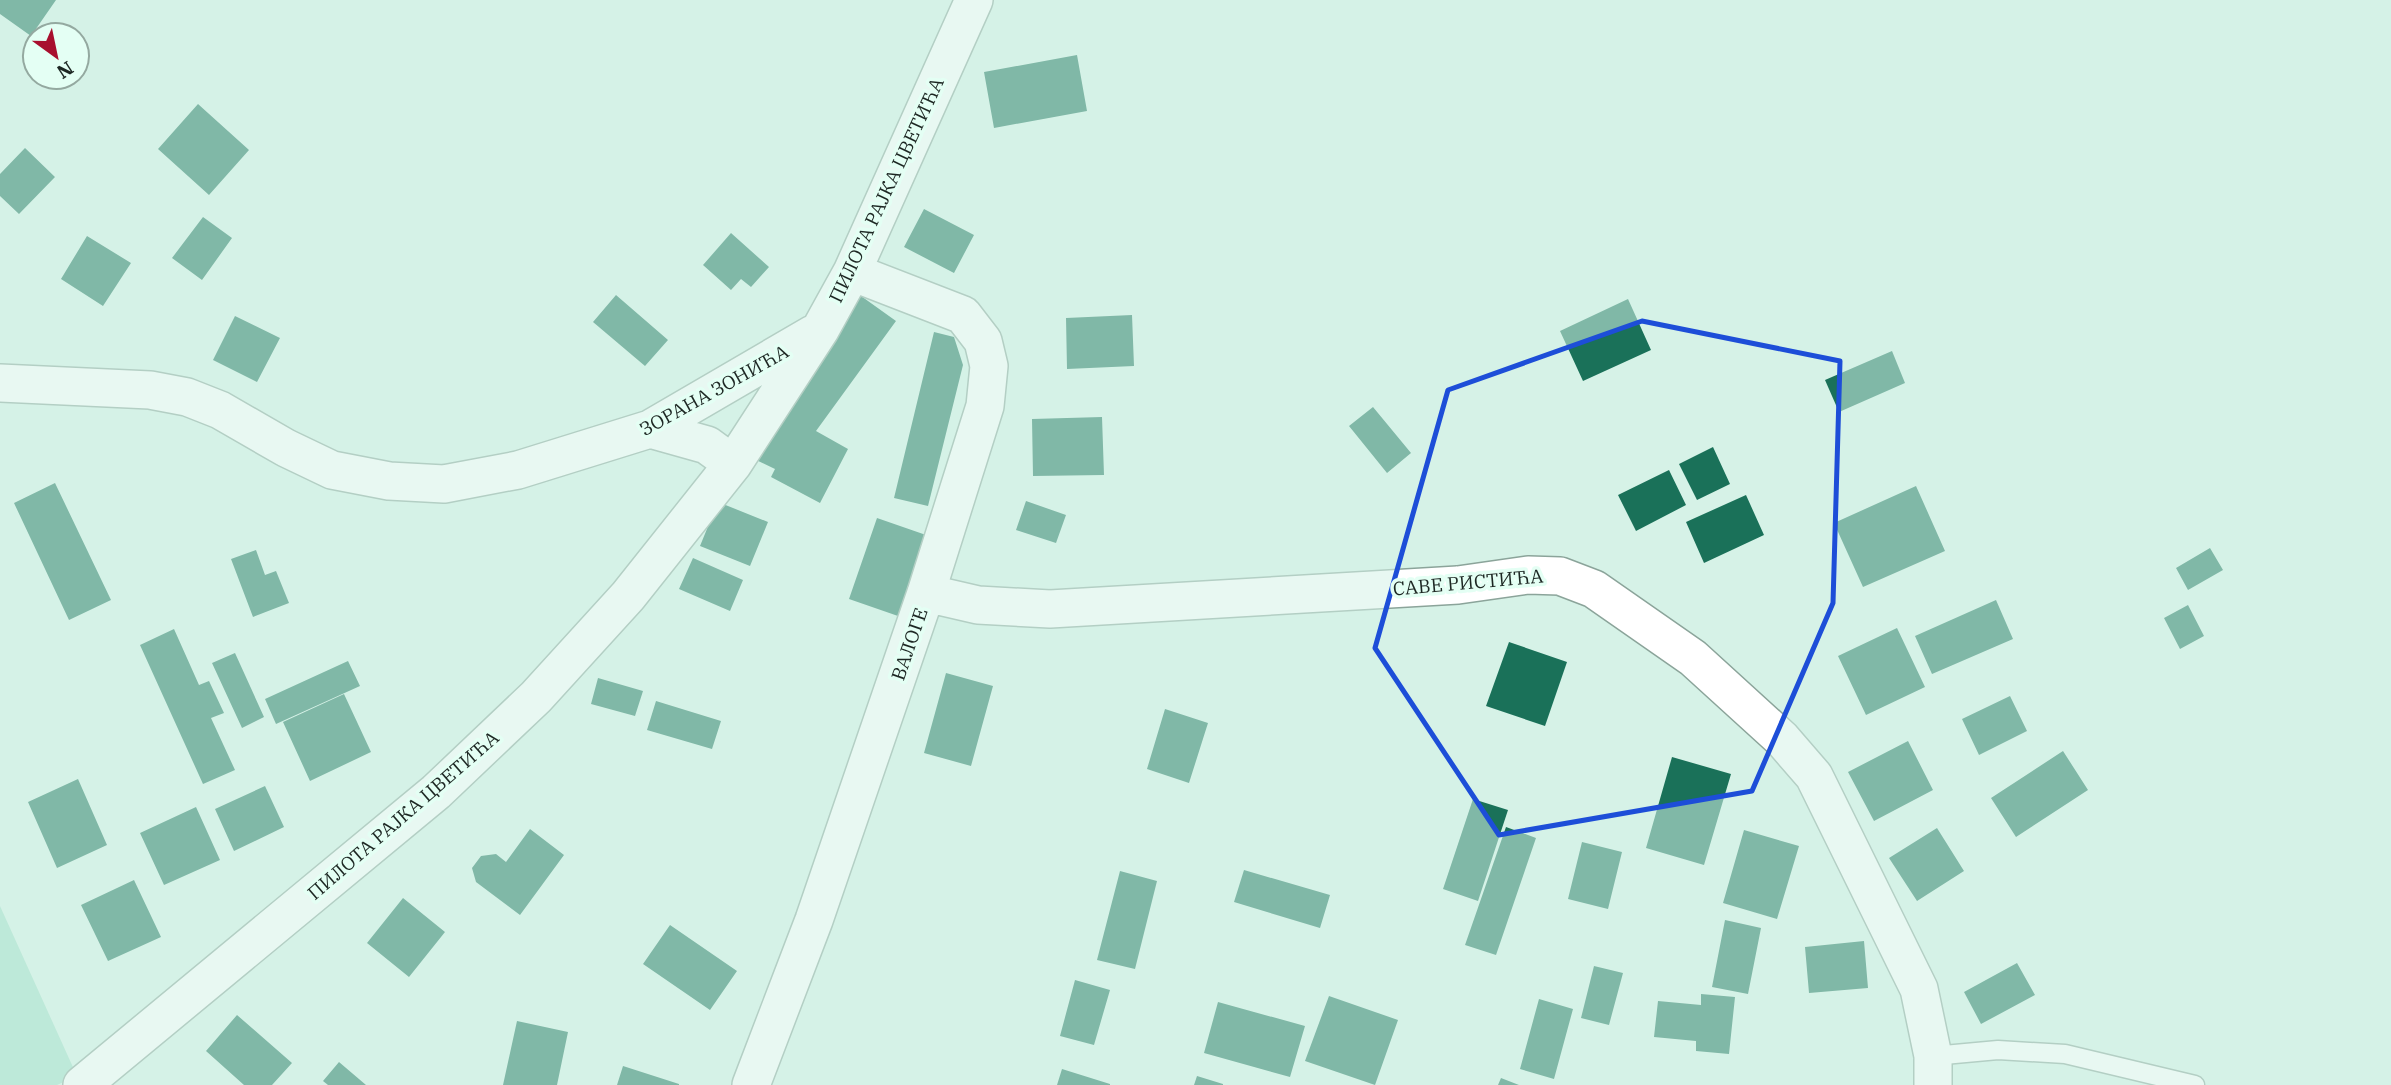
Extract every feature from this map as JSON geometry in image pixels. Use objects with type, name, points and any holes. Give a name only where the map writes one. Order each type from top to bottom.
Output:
[{"type":"street","name":"ПИЛОТА РАЈКА ЦВЕТИЋА","points":[[82,1085],[436,792],[516,716],[628,596],[733,464],[820,330],[852,272],[974,0]]},
{"type":"street","name":"ВАЛОГЕ","points":[[751,1085],[814,920],[926,593],[985,406],[989,366],[983,341],[963,315],[852,272]]},
{"type":"street","name":"ЗОРАНА ЗОНИЋА","points":[[0,383],[150,390],[187,397],[220,410],[332,470],[389,481],[444,484],[518,470],[650,429],[820,330]]},
{"type":"street","points":[[650,429],[707,446],[733,464]]},
{"type":"street","name":"САВЕ РИСТИЋА","points":[[926,593],[978,606],[1050,609],[1458,584],[1528,575],[1560,576],[1594,589],[1693,658],[1782,740],[1814,776],[1919,989],[1933,1070]]},
{"type":"lane","points":[[1933,1070],[1998,1050],[2065,1054],[2196,1085]]},
{"type":"highlighted area","points":[[1642,321],[1840,361],[1833,603],[1752,791],[1499,835],[1375,648],[1448,390]]},
{"type":"green space","points":[[0,906],[77,1076],[57,1085],[0,1085]]},
{"type":"building","points":[[0,0],[56,0],[41,21],[21,21],[21,29],[0,14]]},
{"type":"building","points":[[1077,55],[1087,111],[994,128],[984,72]]},
{"type":"building","points":[[198,104],[249,150],[209,195],[158,149]]},
{"type":"building","points":[[25,148],[55,177],[19,214],[0,196],[0,174]]},
{"type":"building","points":[[924,209],[974,235],[954,273],[904,247]]},
{"type":"building","points":[[203,217],[232,238],[202,280],[172,258]]},
{"type":"building","points":[[731,233],[769,267],[751,287],[741,279],[731,290],[703,265]]},
{"type":"building","points":[[87,236],[131,263],[103,306],[61,279]]},
{"type":"building","points":[[616,295],[668,340],[645,366],[593,322]]},
{"type":"building","points":[[861,296],[896,321],[816,431],[848,449],[820,503],[771,477],[775,469],[752,458],[777,411]]},
{"type":"building","points":[[1628,299],[1651,350],[1583,381],[1560,331]]},
{"type":"building","points":[[1132,315],[1134,366],[1067,369],[1066,318]]},
{"type":"building","points":[[235,316],[280,338],[257,382],[213,360]]},
{"type":"building","points":[[934,332],[954,337],[963,365],[928,506],[894,498]]},
{"type":"building","points":[[1892,351],[1905,383],[1839,412],[1825,380]]},
{"type":"building","points":[[1373,407],[1411,453],[1387,473],[1349,426]]},
{"type":"building","points":[[1102,417],[1104,475],[1033,476],[1032,419]]},
{"type":"building","points":[[1713,447],[1730,484],[1697,500],[1679,464]]},
{"type":"building","points":[[1669,470],[1686,505],[1636,531],[1618,495]]},
{"type":"building","points":[[55,483],[111,600],[69,620],[14,503]]},
{"type":"building","points":[[1916,486],[1945,551],[1863,587],[1834,523]]},
{"type":"building","points":[[1746,495],[1764,535],[1704,563],[1686,522]]},
{"type":"building","points":[[1026,501],[1066,515],[1056,543],[1016,530]]},
{"type":"building","points":[[718,502],[768,522],[750,566],[700,546]]},
{"type":"building","points":[[877,518],[926,535],[898,616],[849,599]]},
{"type":"building","points":[[2210,548],[2223,570],[2188,590],[2176,568]]},
{"type":"building","points":[[256,550],[265,575],[276,571],[289,603],[253,617],[231,559]]},
{"type":"building","points":[[693,558],[743,580],[730,611],[679,589]]},
{"type":"building","points":[[1996,600],[2013,639],[1932,674],[1915,636]]},
{"type":"building","points":[[2188,605],[2204,636],[2180,649],[2164,618]]},
{"type":"building","points":[[1897,628],[1925,687],[1866,715],[1838,656]]},
{"type":"building","points":[[174,629],[199,685],[209,681],[224,713],[211,718],[235,770],[203,784],[140,645]]},
{"type":"building","points":[[1509,642],[1567,662],[1545,726],[1486,706]]},
{"type":"building","points":[[235,653],[264,717],[242,728],[212,663]]},
{"type":"building","points":[[348,661],[360,686],[276,724],[265,699]]},
{"type":"building","points":[[946,673],[993,686],[971,766],[924,753]]},
{"type":"building","points":[[598,678],[643,691],[635,716],[591,704]]},
{"type":"building","points":[[344,694],[371,752],[310,781],[283,722]]},
{"type":"building","points":[[2010,696],[2027,731],[1979,755],[1962,719]]},
{"type":"building","points":[[656,701],[721,721],[712,749],[647,730]]},
{"type":"building","points":[[1165,709],[1208,723],[1189,783],[1147,769]]},
{"type":"building","points":[[1908,741],[1933,790],[1874,821],[1848,772]]},
{"type":"building","points":[[2063,751],[2088,790],[2016,837],[1991,798]]},
{"type":"building","points":[[1672,757],[1731,774],[1704,865],[1646,848]]},
{"type":"building","points":[[78,779],[107,845],[57,868],[28,802]]},
{"type":"building","points":[[265,786],[284,827],[234,851],[215,809]]},
{"type":"building","points":[[1473,799],[1508,810],[1478,901],[1443,889]]},
{"type":"building","points":[[196,807],[220,860],[164,885],[140,833]]},
{"type":"building","points":[[1506,827],[1536,838],[1496,955],[1465,945]]},
{"type":"building","points":[[1937,828],[1964,871],[1917,901],[1889,858]]},
{"type":"building","points":[[530,829],[564,855],[520,915],[476,882],[472,868],[481,856],[496,854],[506,862]]},
{"type":"building","points":[[1744,830],[1799,846],[1777,919],[1723,903]]},
{"type":"building","points":[[1582,842],[1622,852],[1608,909],[1568,899]]},
{"type":"building","points":[[1244,870],[1330,895],[1320,928],[1234,902]]},
{"type":"building","points":[[1120,871],[1157,881],[1135,969],[1097,960]]},
{"type":"building","points":[[134,880],[161,937],[108,961],[81,905]]},
{"type":"building","points":[[403,898],[445,932],[409,977],[367,943]]},
{"type":"building","points":[[1725,920],[1761,928],[1748,994],[1712,987]]},
{"type":"building","points":[[670,925],[737,971],[710,1010],[643,964]]},
{"type":"building","points":[[1864,941],[1868,988],[1809,993],[1805,947]]},
{"type":"building","points":[[2017,963],[2035,995],[1981,1024],[1964,992]]},
{"type":"building","points":[[1594,966],[1623,973],[1609,1025],[1581,1018]]},
{"type":"building","points":[[1075,980],[1110,990],[1094,1045],[1060,1036]]},
{"type":"building","points":[[1701,994],[1735,997],[1729,1054],[1696,1051],[1696,1041],[1654,1037],[1658,1001],[1701,1005]]},
{"type":"building","points":[[1329,996],[1398,1020],[1375,1085],[1305,1061]]},
{"type":"building","points":[[1539,999],[1573,1009],[1554,1079],[1520,1069]]},
{"type":"building","points":[[1218,1002],[1305,1026],[1290,1077],[1204,1053]]},
{"type":"building","points":[[237,1015],[292,1063],[272,1085],[244,1085],[206,1051]]},
{"type":"building","points":[[517,1021],[568,1032],[557,1085],[503,1085]]},
{"type":"building","points":[[339,1062],[366,1085],[328,1085],[323,1081]]},
{"type":"building","points":[[623,1066],[679,1084],[679,1085],[617,1085]]},
{"type":"building","points":[[1062,1069],[1110,1084],[1110,1085],[1057,1085]]},
{"type":"building","points":[[1197,1076],[1223,1084],[1223,1085],[1194,1085]]},
{"type":"building","points":[[1501,1078],[1519,1085],[1498,1085]]}]
